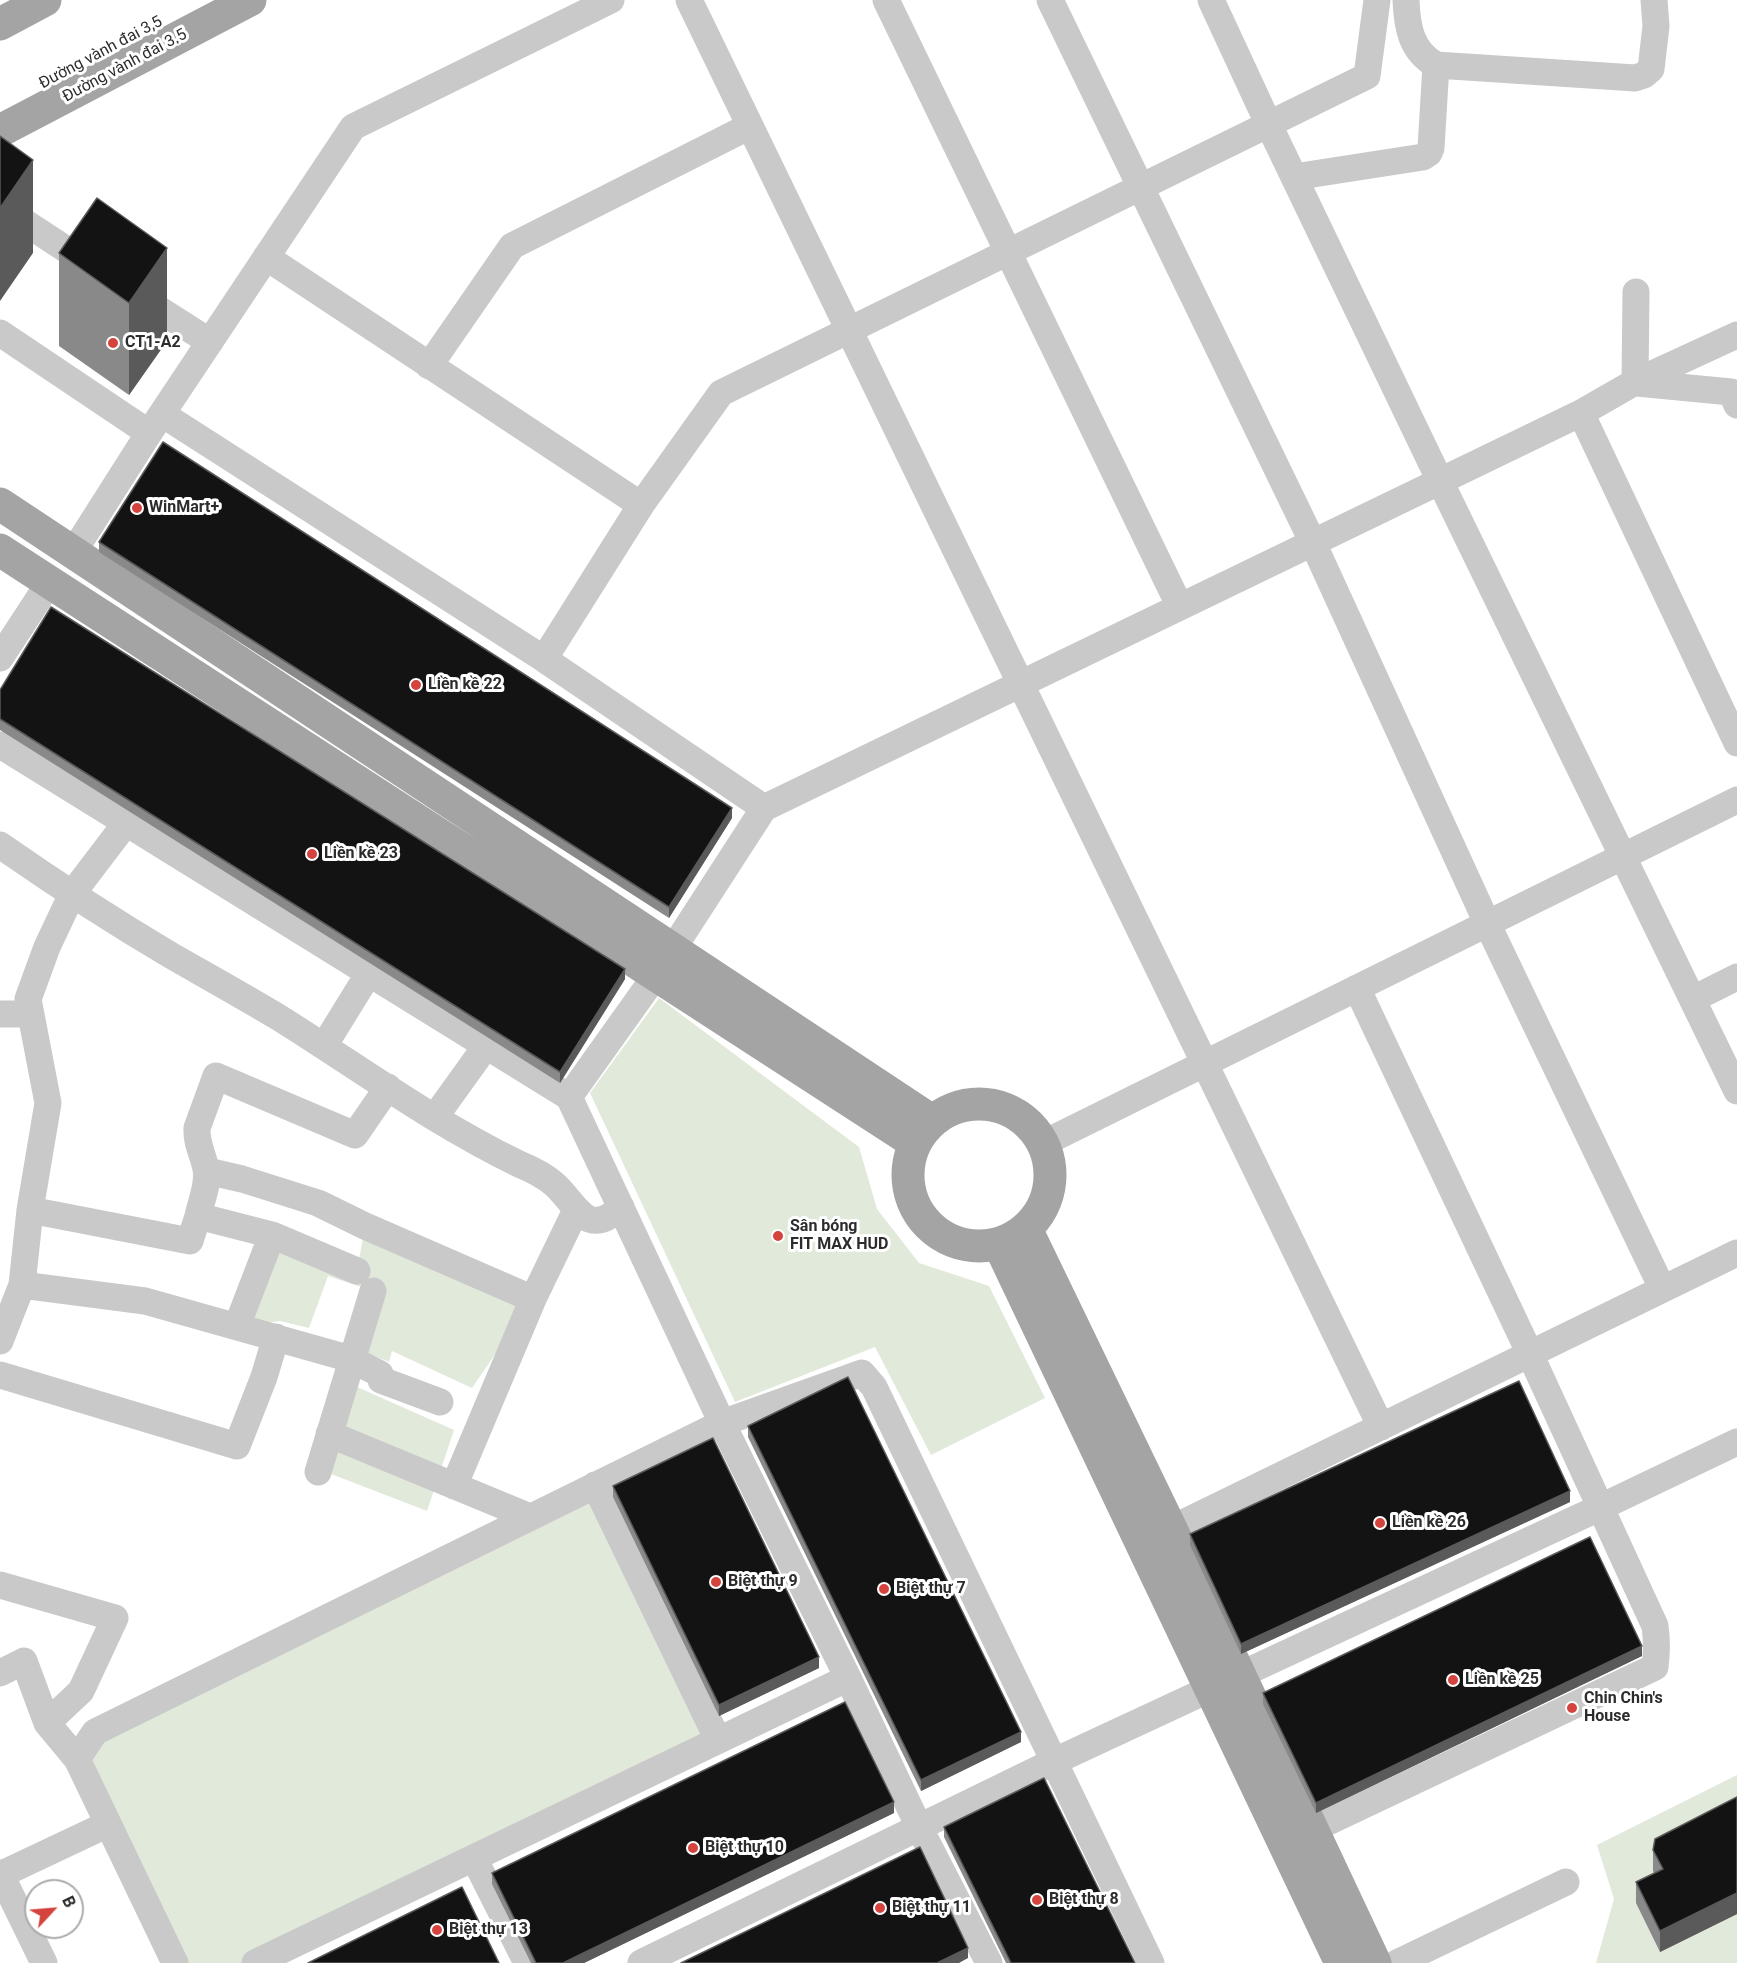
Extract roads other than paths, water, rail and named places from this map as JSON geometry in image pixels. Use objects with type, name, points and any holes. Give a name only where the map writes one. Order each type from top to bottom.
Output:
[{"type":"main road","points":[[0,24],[45,0]]},
{"type":"main road","name":"Đường vành đai 3,5","points":[[0,105],[202,0]]},
{"type":"main road","name":"Đường vành đai 3.5","points":[[0,130],[250,0]]},
{"type":"main road","points":[[0,504],[74,552],[664,963]]},
{"type":"main road","points":[[0,550],[49,583],[664,963],[924,1132]]},
{"type":"main road","points":[[49,583],[74,552]]},
{"type":"main road","points":[[968,1104],[990,1104],[1012,1111],[1030,1124],[1044,1143],[1050,1163],[1050,1184],[1045,1204],[1034,1222],[1012,1236],[978,1247],[957,1243],[939,1234],[924,1220],[913,1202],[908,1182],[909,1162],[924,1132],[946,1111],[968,1104]]},
{"type":"main road","points":[[1012,1236],[1171,1529],[1225,1682],[1341,1963]]},
{"type":"main road","points":[[1012,1236],[1225,1682],[1311,1830],[1376,1963]]},
{"type":"street","points":[[74,552],[156,423],[353,127],[611,0]]},
{"type":"street","points":[[689,0],[1381,1427]]},
{"type":"street","points":[[886,0],[1180,607]]},
{"type":"street","points":[[1050,0],[1313,543],[1487,923],[1662,1288]]},
{"type":"street","points":[[1211,0],[1440,481],[1737,1091]]},
{"type":"street","points":[[544,659],[640,505],[721,393],[1367,76],[1377,0]]},
{"type":"street","points":[[1406,0],[1407,23],[1416,48],[1425,59],[1436,65],[1635,78],[1651,69],[1656,26],[1654,0]]},
{"type":"street","points":[[1294,177],[1423,157],[1429,153],[1436,65]]},
{"type":"street","points":[[429,366],[512,246],[750,126]]},
{"type":"street","points":[[0,206],[210,342]]},
{"type":"street","points":[[266,257],[640,505]]},
{"type":"street","points":[[1635,382],[1636,292]]},
{"type":"street","points":[[569,1097],[664,963],[764,808],[1581,413],[1737,327]]},
{"type":"street","points":[[0,333],[156,423],[544,659],[764,808]]},
{"type":"street","points":[[1635,382],[1731,392],[1737,405]]},
{"type":"street","points":[[1581,413],[1737,742]]},
{"type":"street","points":[[0,658],[49,583]]},
{"type":"street","points":[[0,745],[569,1097],[722,1423],[919,1827],[990,1963]]},
{"type":"street","points":[[1044,1143],[1737,800]]},
{"type":"street","points":[[0,1341],[22,1285],[30,1210],[48,1103],[28,999],[33,982],[72,894],[126,823]]},
{"type":"street","points":[[0,845],[72,894],[324,1046],[487,1149],[542,1175],[554,1184],[580,1215],[593,1220],[603,1219],[621,1207]]},
{"type":"street","points":[[324,1046],[369,974]]},
{"type":"street","points":[[1693,999],[1737,978]]},
{"type":"street","points":[[1311,1830],[1655,1667],[1658,1641],[1655,1626],[1530,1354],[1357,988]]},
{"type":"street","points":[[0,1014],[30,1014]]},
{"type":"street","points":[[435,1117],[486,1046]]},
{"type":"street","points":[[30,1210],[190,1241],[198,1216],[207,1171],[199,1149],[197,1128],[216,1076],[355,1135],[388,1087]]},
{"type":"street","points":[[207,1171],[242,1179],[318,1203],[365,1226],[533,1299]]},
{"type":"street","points":[[454,1486],[533,1299],[576,1210]]},
{"type":"street","points":[[198,1216],[272,1235],[365,1281],[351,1359],[318,1472]]},
{"type":"street","points":[[237,1326],[272,1235]]},
{"type":"street","points":[[1171,1529],[1737,1253]]},
{"type":"street","points":[[22,1285],[144,1301],[237,1326],[351,1359],[380,1374],[381,1380],[440,1402]]},
{"type":"street","points":[[0,1375],[237,1446],[264,1377],[276,1337]]},
{"type":"street","points":[[77,1759],[95,1732],[595,1485],[722,1423],[862,1373],[874,1388],[1151,1963]]},
{"type":"street","points":[[329,1434],[530,1517]]},
{"type":"street","points":[[641,1963],[1055,1761],[1737,1442]]},
{"type":"street","points":[[595,1485],[718,1740]]},
{"type":"street","points":[[0,1585],[115,1618],[81,1691],[47,1723]]},
{"type":"street","points":[[0,1673],[24,1661],[47,1723],[77,1759],[175,1963]]},
{"type":"street","points":[[255,1963],[848,1678]]},
{"type":"street","points":[[44,1963],[0,1874],[108,1824]]},
{"type":"street","points":[[474,1858],[527,1963]]},
{"type":"street","points":[[1397,1963],[1566,1882]]},
{"type":"place","name":"CT1-A2","points":[[113,343]]},
{"type":"place","name":"WinMart+","points":[[137,508]]},
{"type":"place","name":"Liền kề 22","points":[[416,685]]},
{"type":"place","name":"Liền kề 23","points":[[312,854]]},
{"type":"place","name":"Sân bóng FIT MAX HUD","points":[[778,1236]]},
{"type":"place","name":"Liền kề 26","points":[[1380,1523]]},
{"type":"place","name":"Biệt thự 9","points":[[716,1582]]},
{"type":"place","name":"Biệt thự 7","points":[[884,1589]]},
{"type":"place","name":"Liền kề 25","points":[[1453,1680]]},
{"type":"place","name":"Chin Chin's House","points":[[1572,1708]]},
{"type":"place","name":"Biệt thự 10","points":[[693,1848]]},
{"type":"place","name":"Biệt thự 8","points":[[1037,1900]]},
{"type":"place","name":"Biệt thự 11","points":[[880,1908]]},
{"type":"place","name":"Biệt thự 13","points":[[437,1930]]}]
